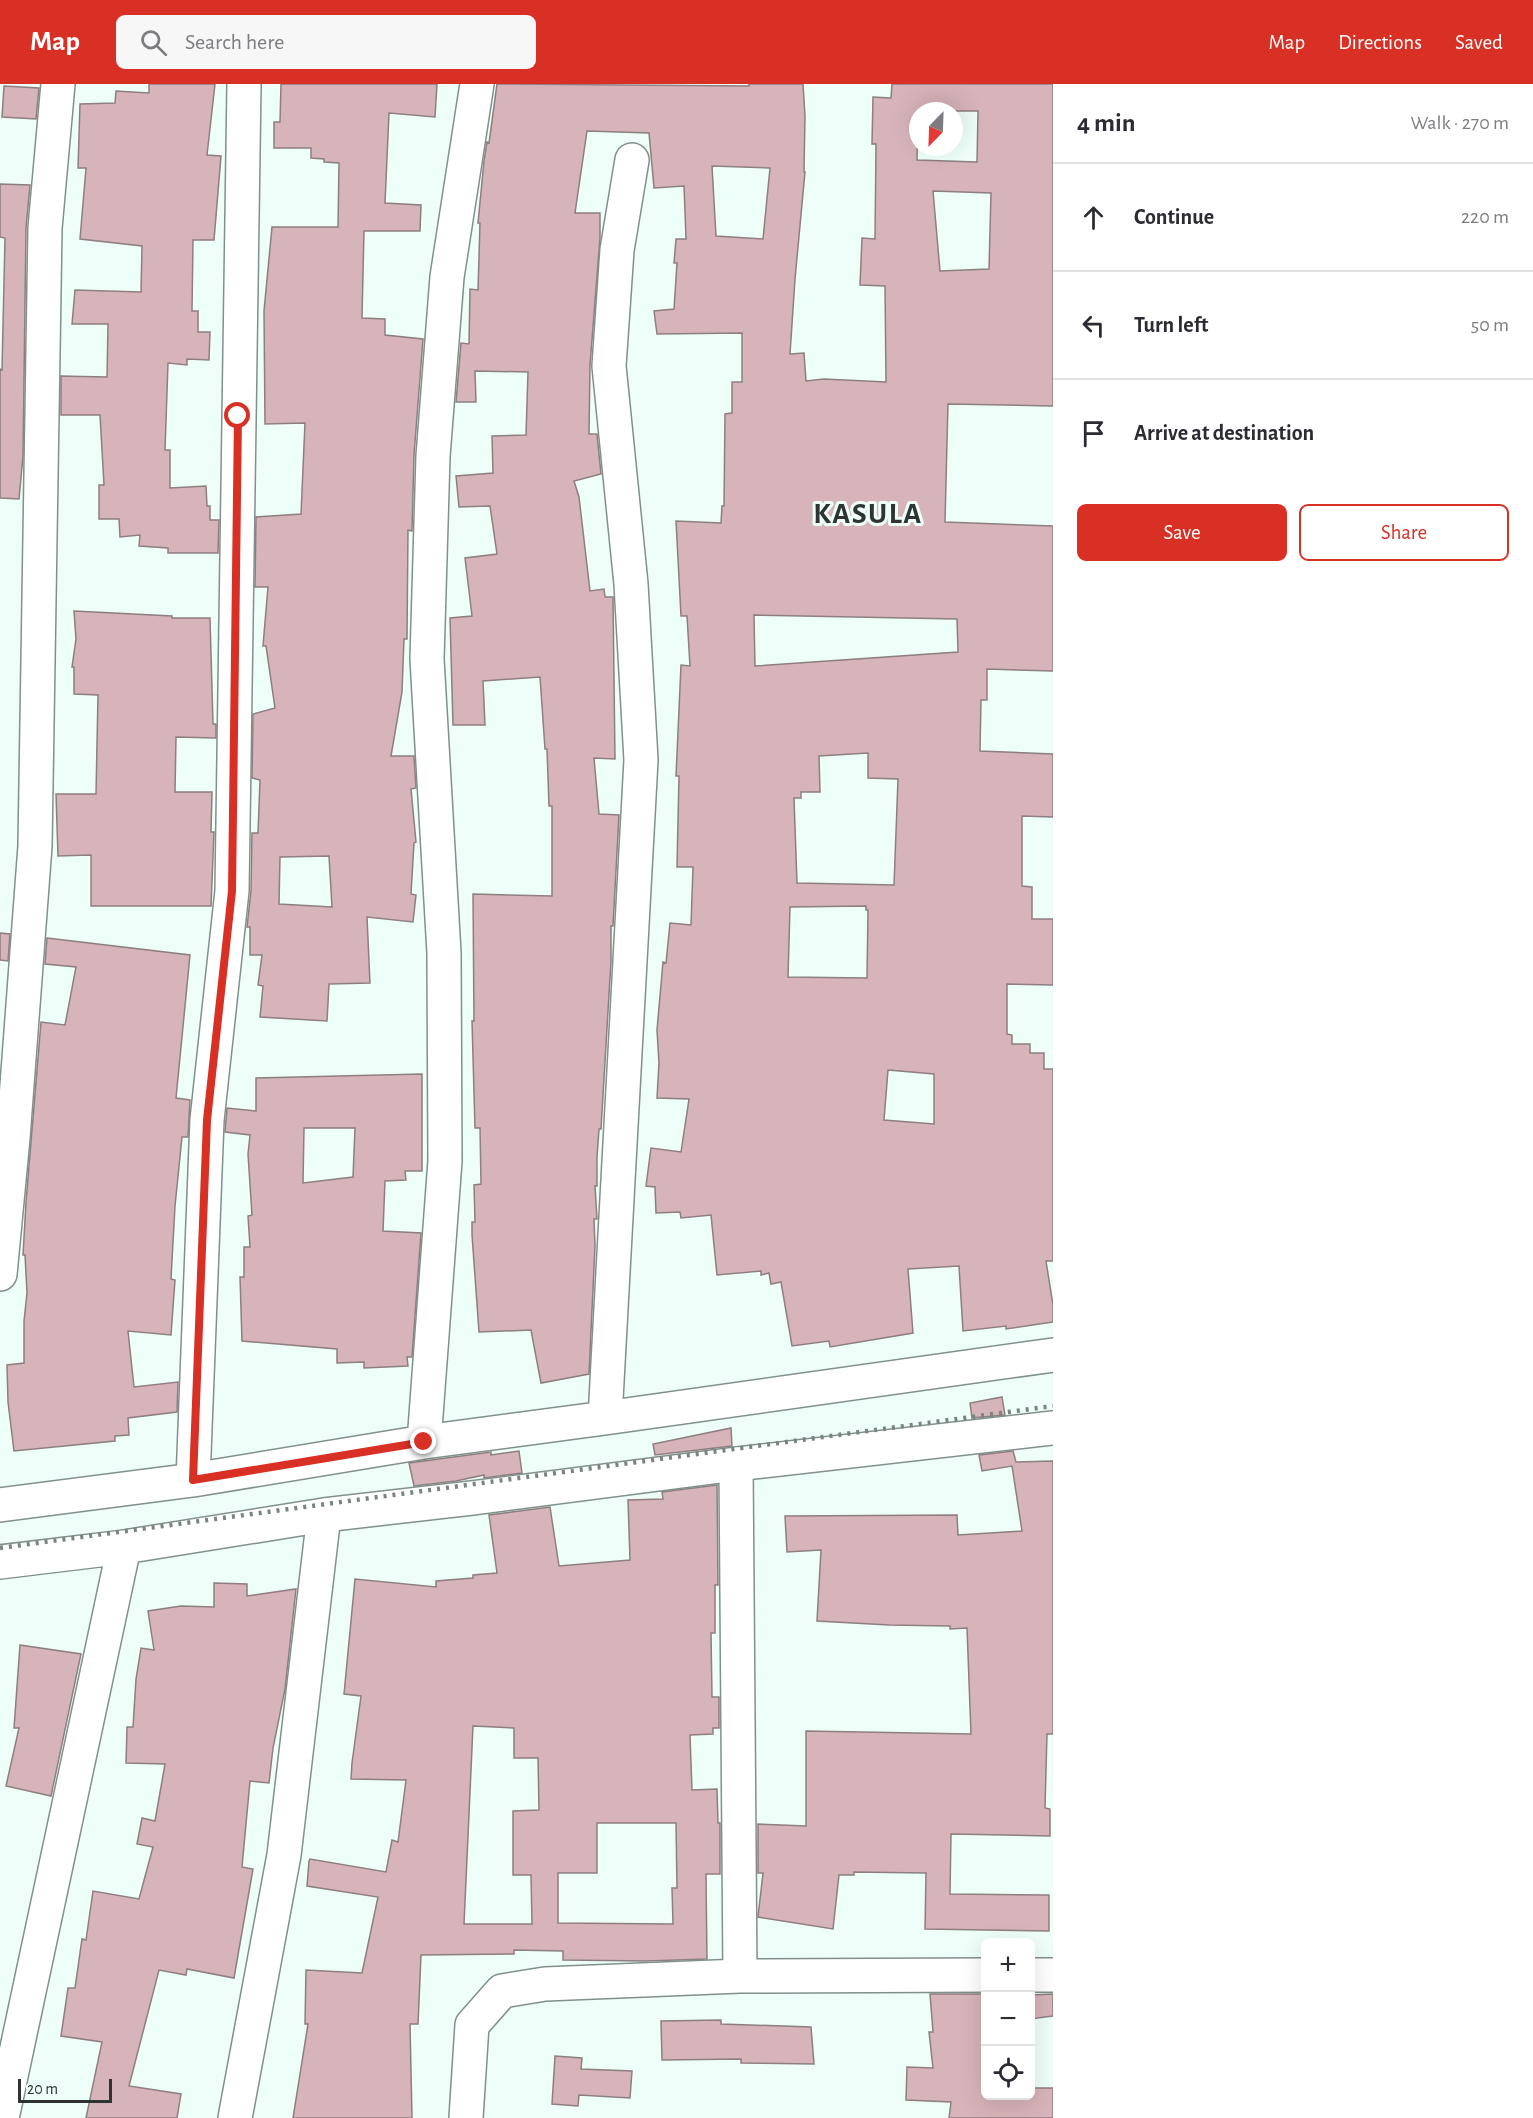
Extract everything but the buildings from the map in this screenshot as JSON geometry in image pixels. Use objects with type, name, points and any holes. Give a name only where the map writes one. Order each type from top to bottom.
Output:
[{"type":"street","points":[[0,1274],[13,1138],[35,846],[45,228],[58,84]]},
{"type":"street","points":[[193,1480],[207,1120],[232,891],[244,84]]},
{"type":"street","points":[[424,1442],[445,1161],[444,953],[427,659],[433,456],[447,277],[477,84]]},
{"type":"street","points":[[605,1418],[641,760],[632,584],[609,366],[617,250],[632,160]]},
{"type":"street","points":[[0,1505],[193,1480],[424,1442],[1053,1355]]},
{"type":"street","points":[[0,1562],[124,1547],[324,1515],[736,1464],[1053,1428]]},
{"type":"street","points":[[736,1464],[740,1976]]},
{"type":"street","points":[[235,2118],[284,1855],[324,1515]]},
{"type":"street","points":[[2,2118],[124,1547]]},
{"type":"street","points":[[466,2118],[472,2025],[502,1991],[545,1984],[740,1976],[981,1975]]},
{"type":"street","points":[[1035,1975],[1053,1975]]},
{"type":"railway","points":[[0,1548],[1053,1406]]},
{"type":"district","name":"KASULA","points":[[868,514]]},
{"type":"route","points":[[238,416],[232,891],[207,1120],[193,1480],[424,1442]]}]
